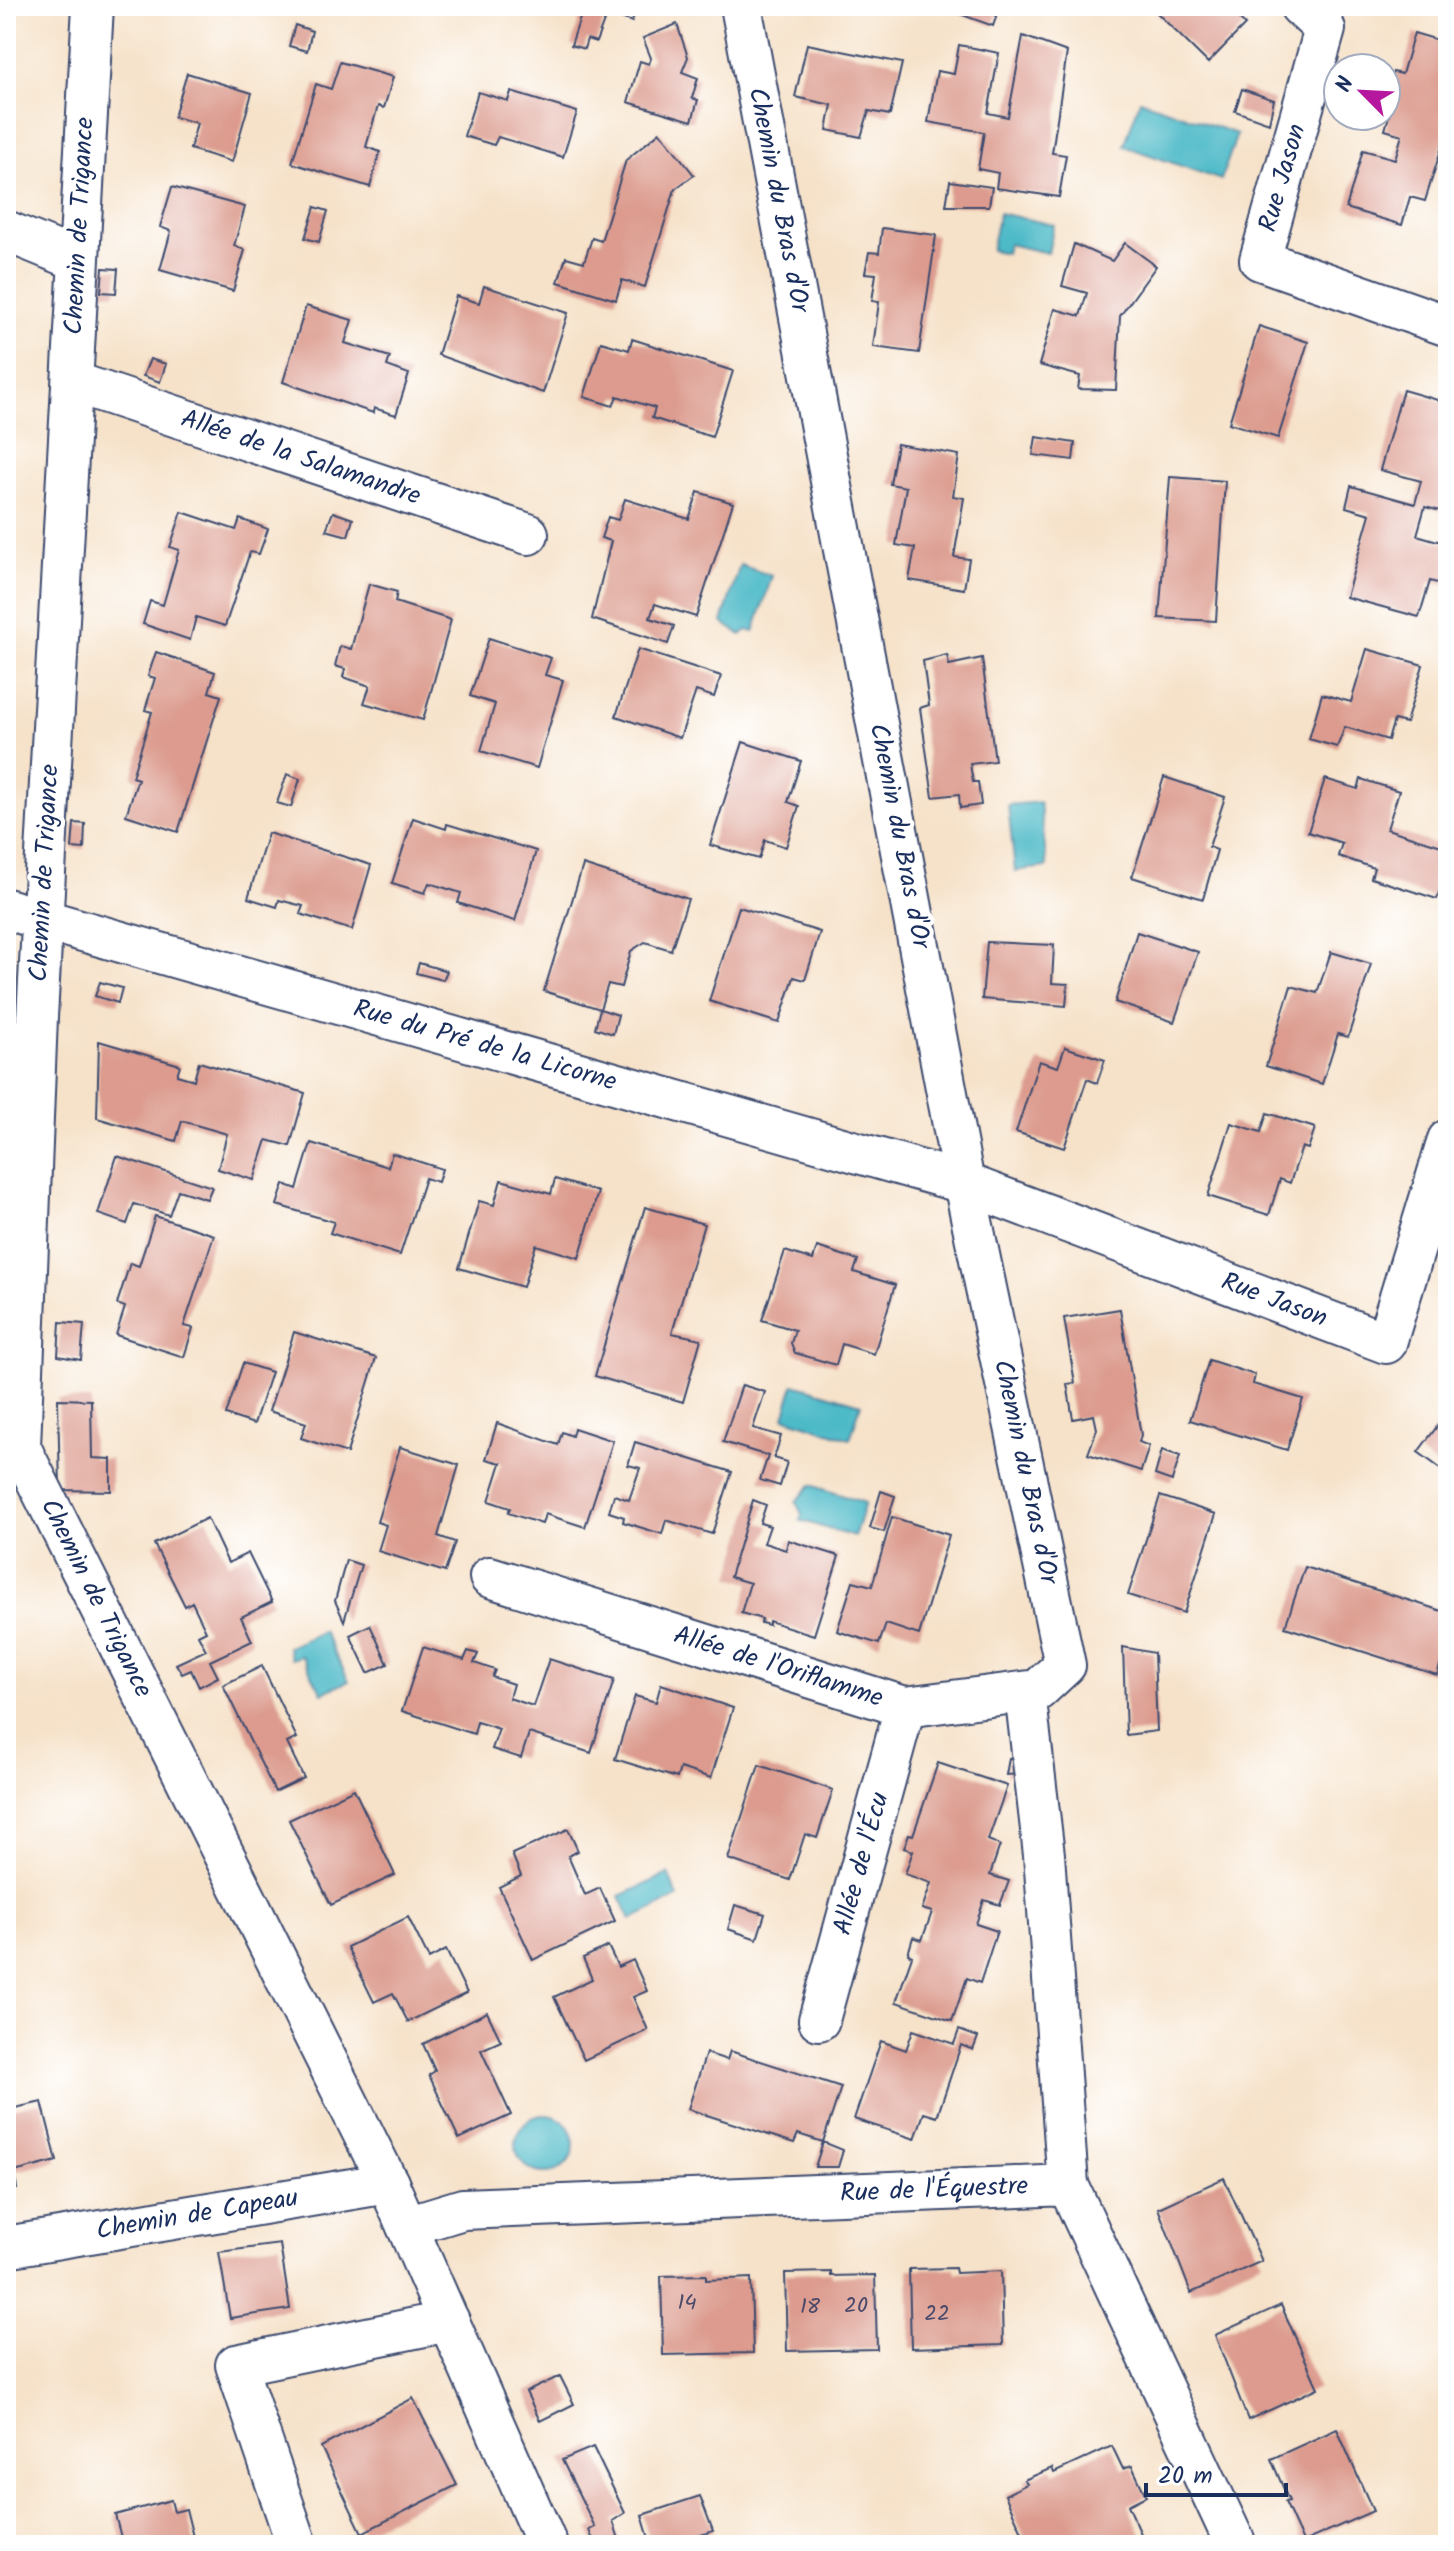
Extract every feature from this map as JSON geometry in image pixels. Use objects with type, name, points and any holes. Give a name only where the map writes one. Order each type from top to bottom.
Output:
[{"type":"street","name":"Chemin de Trigance","points":[[93,6],[77,260],[73,382],[24,915],[13,1445],[388,2183],[547,2545]]},
{"type":"street","name":"Chemin du Bras d'Or","points":[[741,6],[964,1183],[1065,1665]]},
{"type":"street","name":"Rue Jason","points":[[1300,6],[1325,29],[1260,260],[1448,326]]},
{"type":"street","points":[[6,231],[77,260]]},
{"type":"street","name":"Allée de la Salamandre","points":[[73,382],[528,534]]},
{"type":"street","name":"Rue du Pré de la Licorne","points":[[24,915],[964,1183]]},
{"type":"street","name":"Rue Jason","points":[[964,1183],[1386,1343],[1448,1140]]},
{"type":"street","name":"Allée de l'Oriflamme","points":[[490,1577],[905,1707],[1038,1690],[1065,1665]]},
{"type":"street","points":[[1025,1692],[1044,1855],[1068,2185]]},
{"type":"street","name":"Allée de l'Écu","points":[[819,2020],[905,1707]]},
{"type":"street","name":"Chemin de Capeau","points":[[6,2247],[388,2183]]},
{"type":"street","name":"Rue de l'Équestre","points":[[407,2226],[463,2209],[1068,2185],[1236,2545]]},
{"type":"street","points":[[297,2545],[236,2365],[449,2321]]},
{"type":"water","points":[[1140,100],[1237,134],[1221,180],[1124,146]]},
{"type":"water","points":[[999,213],[1054,225],[1048,253],[1008,244],[1006,253],[991,250]]},
{"type":"water","points":[[740,565],[772,576],[754,632],[747,630],[741,635],[722,622]]},
{"type":"water","points":[[1040,802],[1047,867],[1015,871],[1008,805]]},
{"type":"water","points":[[794,1384],[861,1404],[850,1439],[784,1417]]},
{"type":"water","points":[[811,1485],[865,1503],[854,1537],[800,1520],[802,1514],[796,1502]]},
{"type":"water","points":[[323,1631],[349,1681],[322,1693],[302,1656],[291,1659],[288,1647]]},
{"type":"water","points":[[668,1874],[678,1897],[631,1920],[620,1896]]},
{"type":"water","points":[[545,2115],[566,2123],[574,2144],[566,2165],[545,2173],[524,2165],[516,2144],[524,2123]]},
{"type":"building","points":[[550,6],[570,6],[569,12]]},
{"type":"building","points":[[584,6],[637,6],[632,22],[607,13],[596,42],[587,39],[584,49],[571,45]]},
{"type":"building","points":[[956,6],[1000,6],[993,26],[954,12]]},
{"type":"building","points":[[1150,6],[1226,6],[1245,25],[1208,63]]},
{"type":"building","points":[[677,24],[688,57],[682,72],[698,78],[692,98],[698,100],[692,121],[628,102],[640,61],[649,64],[651,58],[643,38]]},
{"type":"building","points":[[295,25],[312,31],[307,51],[289,46]]},
{"type":"building","points":[[1414,33],[1448,43],[1448,127],[1425,201],[1410,197],[1402,225],[1346,208],[1363,150],[1395,159],[1402,135],[1392,132],[1402,132],[1402,74]]},
{"type":"building","points":[[1023,36],[1067,52],[1052,153],[1066,155],[1059,197],[996,188],[998,173],[978,169],[984,132],[928,122],[937,71],[954,74],[959,45],[999,53],[988,113],[1008,117]]},
{"type":"building","points":[[807,44],[902,63],[890,115],[869,111],[861,137],[827,130],[832,105],[795,97]]},
{"type":"building","points":[[340,62],[393,77],[384,108],[378,106],[366,147],[380,152],[370,187],[292,163],[316,84],[331,89]]},
{"type":"building","points":[[187,73],[252,93],[232,162],[190,149],[197,123],[174,117]]},
{"type":"building","points":[[1242,89],[1274,100],[1269,123],[1235,111]]},
{"type":"building","points":[[478,92],[508,101],[511,92],[577,112],[563,157],[498,137],[494,145],[464,136]]},
{"type":"building","points":[[660,132],[694,175],[675,189],[645,287],[622,280],[616,300],[558,282],[566,257],[584,262],[592,238],[601,241],[626,160]]},
{"type":"building","points":[[950,181],[992,187],[989,206],[946,206]]},
{"type":"building","points":[[172,187],[245,207],[234,246],[245,250],[233,291],[160,270],[171,231],[160,227]]},
{"type":"building","points":[[315,207],[328,211],[319,242],[305,238]]},
{"type":"building","points":[[882,228],[936,235],[919,353],[873,347],[879,302],[872,301],[876,274],[865,273],[869,252],[879,253]]},
{"type":"building","points":[[1125,243],[1156,266],[1120,316],[1116,390],[1078,389],[1080,376],[1039,365],[1055,309],[1080,316],[1087,293],[1062,286],[1074,244],[1112,261]]},
{"type":"building","points":[[103,268],[118,269],[116,293],[101,292]]},
{"type":"building","points":[[484,286],[568,313],[543,393],[438,355],[456,296],[479,303]]},
{"type":"building","points":[[306,306],[352,320],[345,343],[390,357],[387,366],[409,374],[396,415],[374,408],[373,413],[283,382]]},
{"type":"building","points":[[1259,326],[1308,342],[1278,438],[1229,423]]},
{"type":"building","points":[[632,339],[733,371],[712,437],[652,418],[655,408],[617,396],[613,406],[584,397],[601,342],[629,350]]},
{"type":"building","points":[[150,359],[166,364],[160,382],[143,376]]},
{"type":"building","points":[[1403,390],[1448,403],[1448,513],[1425,507],[1417,535],[1448,544],[1448,586],[1430,581],[1419,617],[1346,597],[1370,514],[1346,507],[1351,486],[1415,504],[1421,481],[1380,470]]},
{"type":"building","points":[[1036,437],[1075,443],[1073,460],[1033,455]]},
{"type":"building","points":[[897,444],[959,455],[953,496],[964,498],[954,557],[969,559],[964,589],[909,580],[915,548],[896,545],[906,487],[890,484]]},
{"type":"building","points":[[1170,477],[1225,481],[1216,621],[1159,618]]},
{"type":"building","points":[[698,492],[733,503],[696,617],[655,604],[650,618],[674,626],[668,644],[592,619],[611,541],[601,538],[608,517],[618,520],[625,499],[689,519]]},
{"type":"building","points":[[182,512],[236,530],[240,519],[268,529],[259,554],[250,552],[225,626],[196,617],[190,640],[143,624],[150,601],[163,605],[179,550],[170,547]]},
{"type":"building","points":[[333,512],[353,519],[348,536],[326,530]]},
{"type":"building","points":[[369,584],[397,592],[395,602],[451,620],[423,720],[364,703],[370,686],[343,677],[345,669],[335,666],[340,646],[351,649]]},
{"type":"building","points":[[489,638],[551,658],[545,675],[563,680],[537,768],[481,751],[495,704],[470,696]]},
{"type":"building","points":[[638,649],[721,676],[714,697],[696,691],[680,738],[616,716]]},
{"type":"building","points":[[1367,649],[1423,665],[1406,723],[1394,720],[1388,740],[1345,727],[1337,747],[1309,739],[1322,694],[1351,702]]},
{"type":"building","points":[[156,652],[215,672],[209,692],[221,696],[178,832],[126,815],[138,779],[132,777],[152,712],[145,710],[155,678],[148,676]]},
{"type":"building","points":[[947,655],[949,665],[982,658],[995,761],[970,764],[973,782],[978,782],[981,805],[960,808],[959,794],[933,797],[920,708],[929,705],[923,661]]},
{"type":"building","points":[[743,742],[801,761],[788,802],[799,806],[786,847],[765,840],[759,859],[710,845]]},
{"type":"building","points":[[287,774],[300,779],[291,807],[277,803]]},
{"type":"building","points":[[1164,777],[1225,797],[1209,847],[1217,850],[1203,899],[1132,877]]},
{"type":"building","points":[[1325,779],[1358,789],[1361,779],[1399,791],[1387,829],[1448,848],[1448,863],[1437,899],[1371,878],[1374,868],[1338,856],[1342,843],[1308,832]]},
{"type":"building","points":[[413,818],[446,829],[447,824],[536,851],[515,921],[458,903],[461,893],[429,883],[425,893],[392,883]]},
{"type":"building","points":[[74,823],[85,824],[84,849],[72,848]]},
{"type":"building","points":[[268,833],[371,865],[352,930],[300,914],[303,906],[279,900],[277,907],[248,898]]},
{"type":"building","points":[[583,865],[688,899],[671,950],[645,942],[631,951],[621,987],[608,984],[600,1009],[544,991]]},
{"type":"building","points":[[739,907],[820,932],[805,980],[794,977],[779,1023],[709,1001]]},
{"type":"building","points":[[1137,932],[1198,952],[1174,1022],[1115,1002]]},
{"type":"building","points":[[987,942],[1054,945],[1052,983],[1068,984],[1066,1006],[982,999]]},
{"type":"building","points":[[1331,952],[1371,964],[1348,1037],[1338,1034],[1322,1084],[1266,1066],[1291,986],[1317,993]]},
{"type":"building","points":[[419,963],[447,971],[443,980],[416,973]]},
{"type":"building","points":[[100,982],[122,988],[118,1003],[95,996]]},
{"type":"building","points":[[600,1009],[618,1015],[613,1034],[595,1028]]},
{"type":"building","points":[[99,1041],[180,1065],[177,1075],[194,1080],[199,1062],[305,1093],[290,1146],[267,1140],[254,1180],[218,1169],[227,1134],[182,1121],[176,1141],[97,1118]]},
{"type":"building","points":[[1065,1047],[1105,1060],[1097,1083],[1087,1079],[1064,1148],[1016,1132],[1039,1061],[1058,1067]]},
{"type":"building","points":[[1267,1113],[1315,1128],[1308,1149],[1302,1147],[1290,1183],[1280,1179],[1269,1215],[1208,1196],[1231,1123],[1261,1132]]},
{"type":"building","points":[[311,1143],[388,1167],[392,1153],[442,1169],[438,1182],[425,1178],[400,1255],[330,1233],[334,1222],[277,1205],[284,1184],[297,1189]]},
{"type":"building","points":[[117,1156],[212,1187],[207,1199],[178,1190],[169,1215],[134,1204],[127,1224],[98,1214]]},
{"type":"building","points":[[555,1179],[598,1192],[579,1258],[536,1245],[523,1287],[459,1268],[479,1201],[494,1205],[501,1180],[551,1194]]},
{"type":"building","points":[[645,1207],[704,1224],[672,1333],[701,1339],[683,1402],[595,1376]]},
{"type":"building","points":[[155,1216],[214,1235],[184,1326],[193,1328],[184,1357],[116,1335],[125,1307],[117,1304],[130,1263],[139,1266]]},
{"type":"building","points":[[817,1247],[858,1260],[854,1272],[895,1285],[874,1354],[842,1344],[836,1365],[795,1353],[791,1343],[795,1330],[762,1320],[785,1251],[813,1260]]},
{"type":"building","points":[[1120,1309],[1141,1435],[1139,1442],[1149,1446],[1141,1471],[1088,1454],[1097,1429],[1094,1415],[1073,1419],[1067,1384],[1075,1383],[1064,1318]]},
{"type":"building","points":[[60,1322],[84,1324],[81,1360],[58,1356]]},
{"type":"building","points":[[294,1332],[376,1358],[347,1453],[301,1438],[306,1423],[269,1411]]},
{"type":"building","points":[[1209,1360],[1255,1375],[1253,1384],[1303,1399],[1287,1450],[1190,1420]]},
{"type":"building","points":[[243,1363],[271,1372],[254,1424],[226,1415]]},
{"type":"building","points":[[742,1385],[765,1392],[753,1428],[781,1436],[774,1458],[787,1462],[780,1486],[760,1480],[768,1456],[723,1442]]},
{"type":"building","points":[[58,1399],[91,1400],[92,1458],[111,1459],[111,1491],[60,1490]]},
{"type":"building","points":[[1448,1412],[1448,1474],[1418,1452]]},
{"type":"building","points":[[497,1423],[558,1445],[562,1432],[572,1436],[574,1428],[613,1441],[585,1527],[545,1514],[542,1524],[508,1513],[510,1508],[489,1501],[501,1463],[486,1459]]},
{"type":"building","points":[[635,1442],[732,1472],[712,1534],[666,1520],[662,1534],[623,1522],[624,1517],[609,1512],[614,1495],[629,1500],[640,1468],[628,1465]]},
{"type":"building","points":[[400,1447],[459,1465],[438,1536],[455,1542],[445,1572],[378,1551],[386,1525],[377,1522]]},
{"type":"building","points":[[1162,1450],[1180,1456],[1172,1481],[1155,1475]]},
{"type":"building","points":[[881,1491],[895,1496],[884,1532],[870,1528]]},
{"type":"building","points":[[1160,1496],[1216,1514],[1184,1613],[1128,1595]]},
{"type":"building","points":[[753,1500],[766,1505],[760,1523],[770,1526],[764,1543],[786,1550],[788,1540],[839,1556],[814,1635],[769,1621],[769,1625],[761,1623],[762,1619],[741,1613],[750,1583],[730,1577]]},
{"type":"building","points":[[892,1517],[949,1535],[919,1635],[886,1624],[879,1644],[837,1631],[853,1581],[872,1586]]},
{"type":"building","points":[[207,1518],[228,1563],[248,1553],[272,1602],[241,1617],[252,1641],[210,1661],[218,1677],[199,1687],[191,1670],[182,1674],[176,1664],[206,1650],[198,1635],[206,1631],[192,1602],[185,1606],[154,1544]]},
{"type":"building","points":[[346,1560],[361,1565],[344,1621],[335,1601]]},
{"type":"building","points":[[1305,1567],[1448,1613],[1448,1640],[1437,1675],[1285,1627]]},
{"type":"building","points":[[370,1625],[388,1664],[368,1673],[350,1635]]},
{"type":"building","points":[[423,1647],[464,1660],[468,1651],[478,1654],[474,1663],[495,1670],[492,1677],[513,1684],[509,1698],[533,1706],[549,1659],[614,1680],[591,1753],[529,1733],[521,1758],[492,1749],[499,1729],[477,1722],[474,1734],[402,1711]]},
{"type":"building","points":[[1123,1647],[1154,1653],[1157,1731],[1126,1735]]},
{"type":"building","points":[[262,1666],[297,1738],[287,1743],[304,1778],[275,1792],[223,1685]]},
{"type":"building","points":[[661,1684],[733,1708],[711,1778],[680,1768],[677,1778],[615,1759],[635,1696],[656,1702]]},
{"type":"building","points":[[1018,1757],[1020,1774],[1006,1775],[1009,1758]]},
{"type":"building","points":[[938,1763],[1007,1786],[988,1840],[1000,1845],[990,1875],[1009,1881],[1000,1905],[984,1900],[976,1924],[997,1931],[980,1983],[967,1978],[952,2021],[896,2002],[912,1956],[908,1954],[913,1937],[922,1940],[932,1912],[922,1909],[931,1883],[905,1874],[913,1851],[904,1848],[909,1834],[913,1835]]},
{"type":"building","points":[[759,1765],[833,1790],[817,1838],[805,1834],[790,1880],[728,1859]]},
{"type":"building","points":[[354,1789],[395,1875],[331,1905],[289,1820]]},
{"type":"building","points":[[568,1829],[578,1851],[568,1856],[585,1895],[600,1888],[615,1921],[533,1960],[499,1887],[521,1876],[512,1854]]},
{"type":"building","points":[[735,1905],[765,1914],[757,1939],[728,1929]]},
{"type":"building","points":[[408,1917],[429,1959],[446,1950],[467,1993],[408,2022],[393,1993],[374,2002],[347,1947]]},
{"type":"building","points":[[608,1946],[618,1967],[633,1960],[647,1991],[633,1997],[648,2030],[584,2060],[554,1997],[592,1979],[583,1958]]},
{"type":"building","points":[[487,2012],[501,2041],[481,2050],[511,2115],[459,2139],[429,2075],[435,2071],[423,2044]]},
{"type":"building","points":[[913,2030],[954,2044],[959,2030],[978,2037],[973,2050],[961,2045],[937,2117],[924,2113],[915,2139],[854,2119],[881,2041],[906,2050]]},
{"type":"building","points":[[730,2051],[841,2087],[823,2142],[798,2134],[794,2143],[688,2109],[706,2053],[727,2060]]},
{"type":"building","points":[[42,2102],[57,2161],[14,2172],[17,2189],[6,2192],[6,2154],[9,2153],[6,2110]]},
{"type":"building","points":[[823,2142],[843,2150],[838,2167],[815,2167]]},
{"type":"building","points":[[1224,2178],[1262,2261],[1191,2293],[1158,2208]]},
{"type":"building","points":[[280,2244],[290,2309],[230,2318],[219,2252]]},
{"type":"building","points":[[955,2268],[956,2273],[1001,2271],[1003,2345],[911,2348],[909,2269]]},
{"type":"building","points":[[831,2272],[831,2276],[875,2275],[877,2349],[787,2351],[785,2273]]},
{"type":"building","points":[[706,2275],[706,2280],[751,2278],[753,2353],[663,2355],[661,2276]]},
{"type":"building","points":[[1281,2305],[1318,2388],[1248,2420],[1215,2335]]},
{"type":"building","points":[[560,2376],[574,2404],[540,2421],[526,2392]]},
{"type":"building","points":[[413,2398],[457,2485],[362,2533],[321,2447]]},
{"type":"building","points":[[1337,2429],[1373,2511],[1303,2542],[1285,2502],[1289,2501],[1271,2459]]},
{"type":"building","points":[[1112,2446],[1123,2469],[1132,2466],[1146,2496],[1128,2505],[1146,2545],[1028,2545],[1005,2495],[1027,2484],[1024,2480],[1052,2468],[1054,2473]]},
{"type":"building","points":[[593,2447],[625,2513],[613,2521],[621,2545],[595,2545],[589,2530],[595,2527],[562,2460]]},
{"type":"building","points":[[700,2496],[713,2531],[671,2545],[651,2545],[642,2515]]},
{"type":"building","points":[[171,2500],[174,2512],[186,2509],[195,2545],[123,2545],[115,2515]]}]
